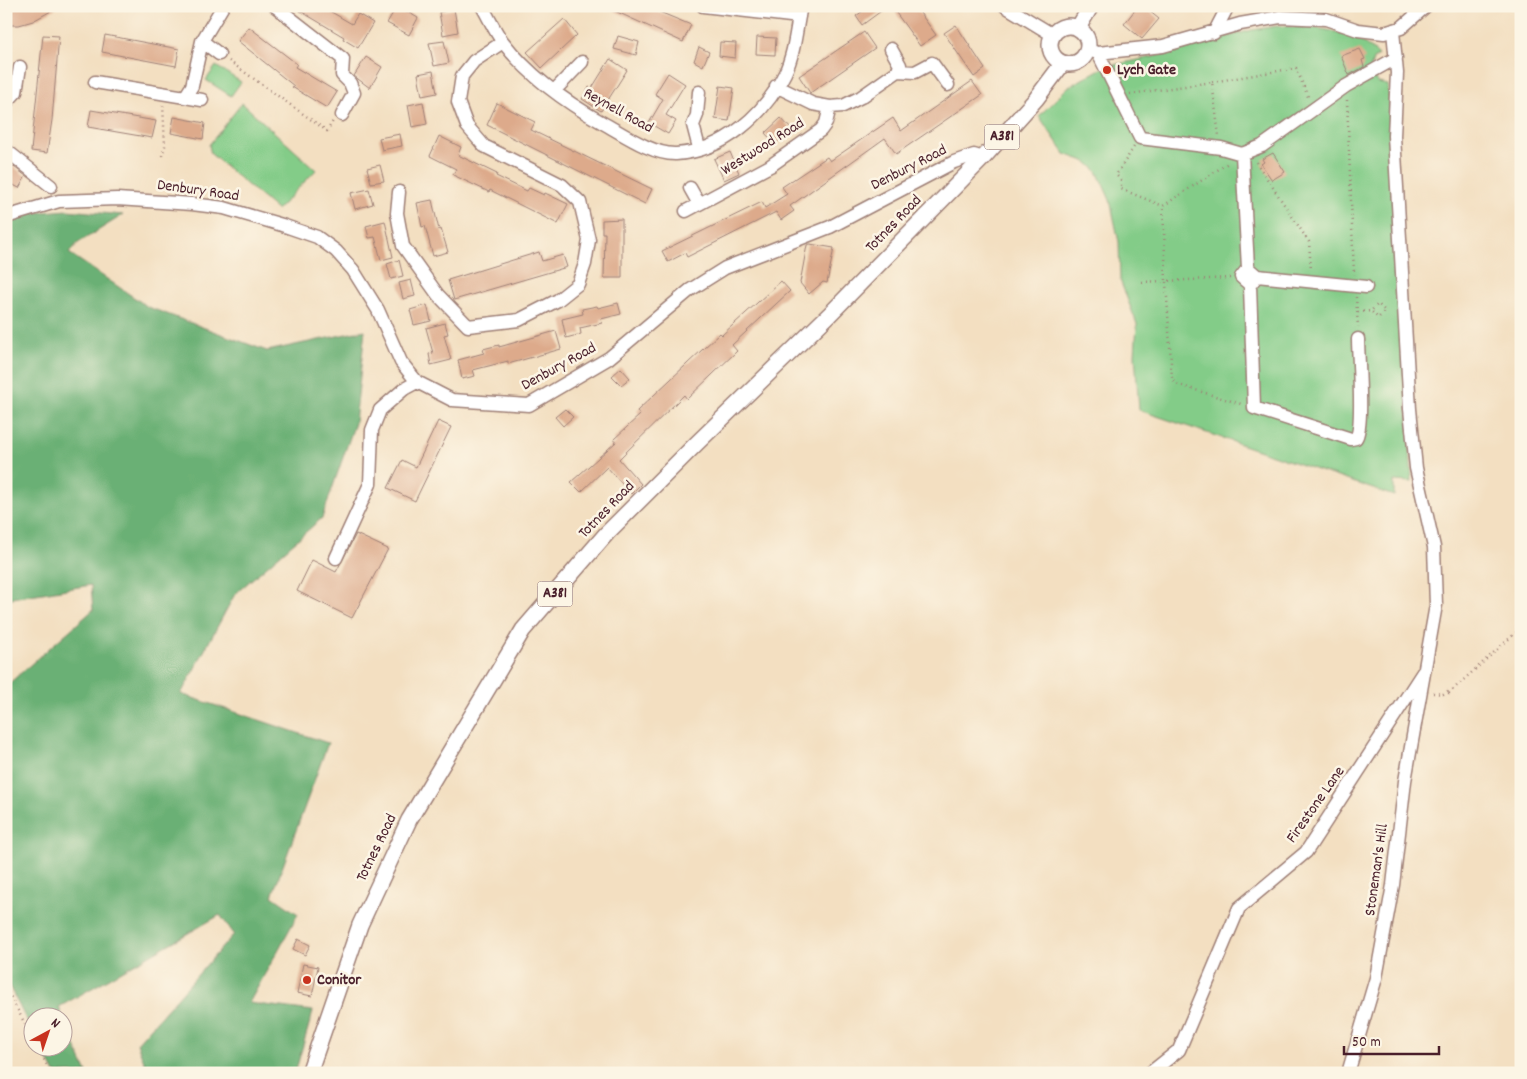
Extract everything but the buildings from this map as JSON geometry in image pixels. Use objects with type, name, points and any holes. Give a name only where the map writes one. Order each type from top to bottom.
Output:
[{"type":"main road","points":[[1078,28],[1091,6]]},
{"type":"main road","points":[[1062,27],[1078,28],[1086,36],[1093,52],[1076,63],[1063,63],[1051,52],[1052,35],[1062,27]]},
{"type":"main road","name":"Totnes Road","points":[[308,1073],[360,925],[409,820],[524,630],[607,533],[829,315],[983,158],[1036,99],[1063,63]]},
{"type":"street","points":[[185,96],[192,86],[202,41],[223,6]]},
{"type":"street","points":[[275,6],[343,59],[342,75],[354,93],[342,115]]},
{"type":"street","name":"Reynell Road","points":[[482,6],[503,42],[554,91],[580,111],[646,146],[675,154],[699,148],[725,138],[744,126],[757,113],[785,72],[794,46],[800,12]]},
{"type":"street","points":[[703,6],[800,12]]},
{"type":"street","points":[[1005,6],[1052,35]]},
{"type":"street","points":[[1214,33],[1228,6]]},
{"type":"street","points":[[1396,58],[1346,86],[1262,146],[1242,154],[1221,148],[1140,138],[1119,96],[1093,52],[1163,46],[1214,33],[1240,24],[1280,17],[1326,20],[1373,32],[1393,30],[1409,22],[1426,6]]},
{"type":"street","name":"Stoneman's Hill","points":[[1348,1073],[1376,978],[1393,886],[1405,781],[1436,605],[1434,557],[1416,468],[1410,409],[1394,136],[1396,58],[1393,30]]},
{"type":"street","points":[[202,41],[220,54]]},
{"type":"street","points":[[399,192],[397,213],[403,246],[438,295],[468,326],[519,320],[558,300],[578,284],[585,264],[589,240],[580,202],[562,185],[484,146],[467,126],[458,102],[462,76],[474,61],[503,42]]},
{"type":"street","points":[[891,48],[900,65],[898,71]]},
{"type":"street","name":"Reynell Road","points":[[554,91],[582,62]]},
{"type":"street","name":"Westwood Road","points":[[776,86],[813,104],[830,107],[843,106],[861,97],[898,71],[914,72],[932,63],[948,85]]},
{"type":"street","points":[[6,103],[16,92],[20,67]]},
{"type":"street","points":[[95,82],[202,100]]},
{"type":"street","points":[[699,92],[697,115],[693,125],[699,148]]},
{"type":"street","name":"Westwood Road","points":[[686,211],[770,166],[821,130],[826,124],[830,107]]},
{"type":"street","points":[[6,150],[51,186]]},
{"type":"street","points":[[1242,154],[1254,408],[1351,439],[1356,438],[1359,434],[1360,418],[1358,339]]},
{"type":"street","name":"Denbury Road","points":[[6,218],[59,201],[136,200],[224,208],[317,237],[336,251],[353,270],[378,310],[401,362],[417,382],[452,400],[529,405],[608,358],[690,290],[725,268],[830,227],[954,162],[974,156],[983,158]]},
{"type":"street","points":[[690,188],[700,204]]},
{"type":"street","points":[[1249,276],[1360,287]]},
{"type":"street","points":[[336,558],[370,484],[372,430],[380,410],[399,392],[417,382]]},
{"type":"street","name":"Firestone Lane","points":[[1150,1073],[1179,1050],[1239,908],[1306,852],[1424,670]]},
{"type":"path","points":[[220,54],[327,131],[339,112],[342,115]]},
{"type":"path","points":[[1119,96],[1296,68],[1313,109]]},
{"type":"path","points":[[1212,82],[1221,148]]},
{"type":"path","points":[[1346,86],[1360,287],[1358,339]]},
{"type":"path","points":[[162,93],[165,122],[162,156]]},
{"type":"path","points":[[1140,138],[1116,175],[1121,180],[1121,189],[1163,206]]},
{"type":"path","points":[[1163,206],[1242,154],[1252,157],[1309,242],[1312,282]]},
{"type":"path","points":[[1163,206],[1172,379],[1176,384],[1254,408]]},
{"type":"path","points":[[1142,282],[1249,276]]},
{"type":"path","points":[[1358,312],[1370,311],[1378,304],[1385,311],[1378,318],[1370,311]]},
{"type":"path","points":[[1422,693],[1443,694],[1449,690],[1449,693],[1521,628]]},
{"type":"path","points":[[6,988],[22,1018]]},
{"type":"path","points":[[42,1056],[51,1073]]},
{"type":"green space","points":[[1277,26],[1332,31],[1345,34],[1357,40],[1379,56],[1373,59],[1371,67],[1378,83],[1388,85],[1412,482],[1394,481],[1394,496],[1139,410],[1135,355],[1137,324],[1120,280],[1119,242],[1110,200],[1097,171],[1087,162],[1065,154],[1039,116],[1068,87],[1104,67],[1152,57],[1252,30]]},
{"type":"green space","points":[[216,66],[241,82],[231,96],[206,80]]},
{"type":"green space","points":[[242,103],[316,170],[277,210],[211,154],[209,145]]},
{"type":"green space","points":[[67,210],[123,215],[78,243],[69,253],[148,307],[267,351],[365,330],[355,423],[322,518],[235,594],[181,694],[328,743],[272,896],[298,914],[249,1003],[313,1011],[295,1073],[148,1073],[137,1043],[234,934],[220,915],[61,1006],[22,1006],[22,1011],[8,984],[6,976],[6,686],[93,610],[91,585],[6,599],[6,225],[32,213]]},
{"type":"green space","points":[[72,1039],[87,1073],[55,1073],[46,1056],[72,1056]]},
{"type":"place","name":"Lych Gate","points":[[1107,70]]},
{"type":"place","name":"Conitor","points":[[307,980]]}]
